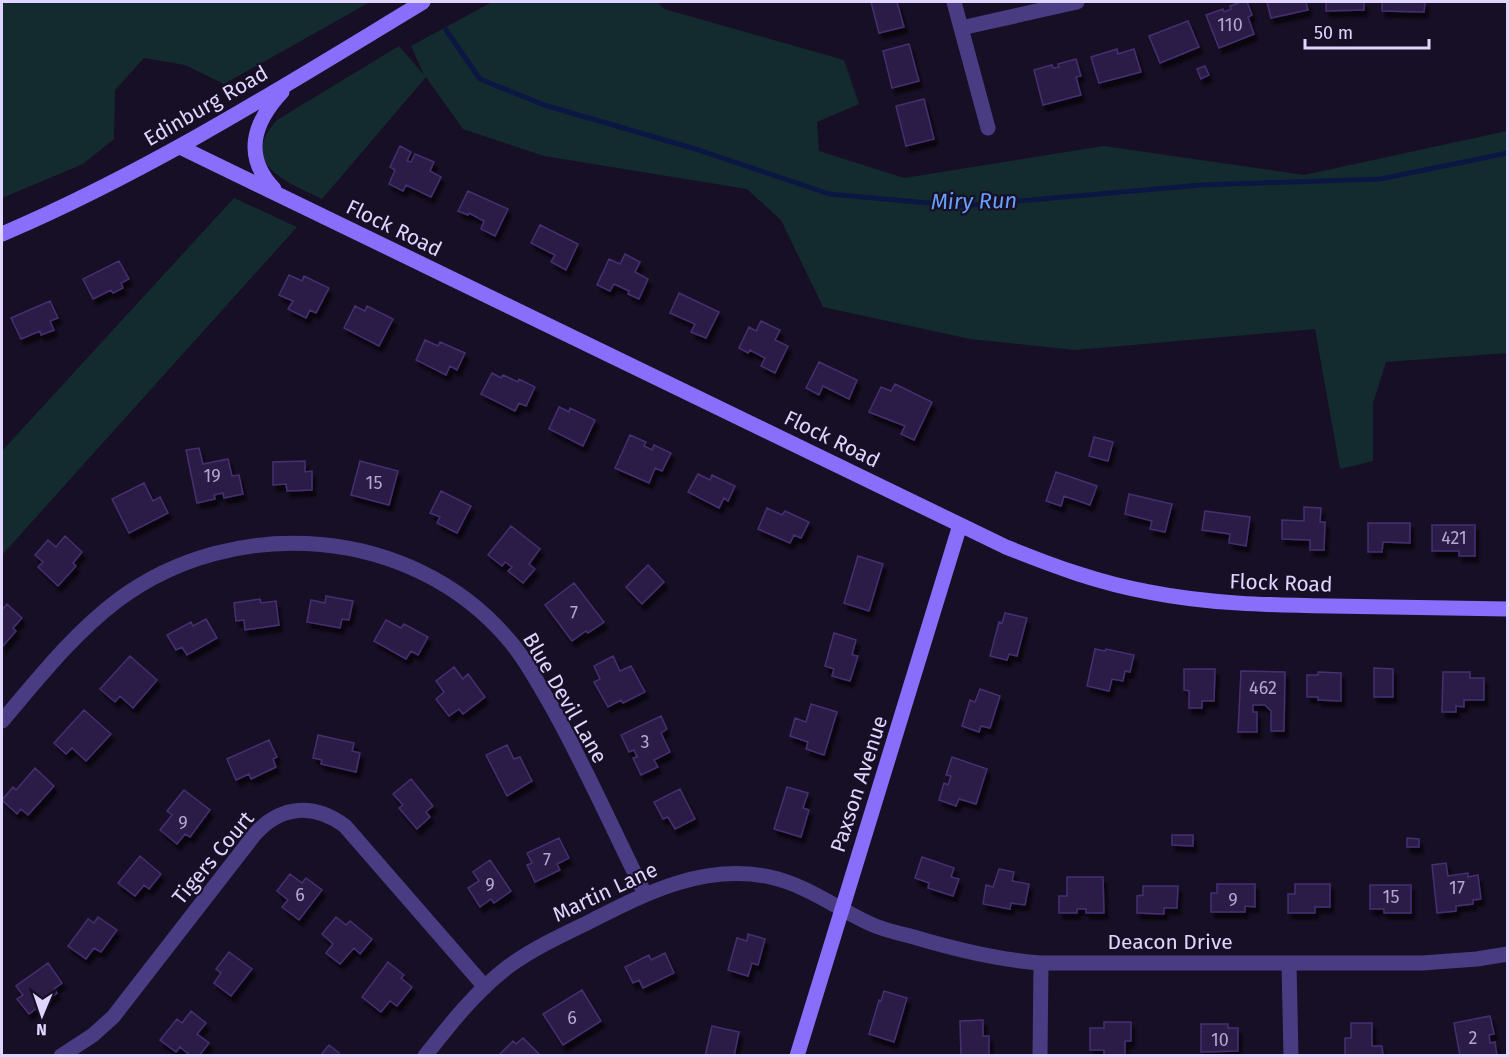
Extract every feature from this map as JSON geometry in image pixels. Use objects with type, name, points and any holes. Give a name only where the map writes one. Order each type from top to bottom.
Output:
[{"type":"main road","name":"Edinburg Road","points":[[2,234],[55,211],[180,147],[423,2]]},
{"type":"main road","points":[[278,194],[263,177],[257,164],[254,147],[257,129],[271,104],[294,80]]},
{"type":"main road","name":"Flock Road","points":[[180,147],[960,525],[1006,547],[1059,568],[1114,584],[1185,598],[1250,604],[1508,609]]},
{"type":"main road","name":"Paxson Avenue","points":[[797,1056],[960,525]]},
{"type":"street","points":[[954,2],[988,128]]},
{"type":"street","points":[[961,28],[1077,2]]},
{"type":"street","name":"Blue Devil Lane","points":[[2,721],[94,620],[118,600],[173,569],[207,556],[238,548],[269,544],[300,543],[337,546],[376,554],[406,564],[453,590],[487,616],[509,639],[528,665],[564,729],[645,894]]},
{"type":"street","name":"Tigers Court","points":[[61,1056],[93,1035],[113,1017],[255,834],[274,818],[288,812],[303,810],[319,812],[334,818],[345,826],[485,987]]},
{"type":"street","name":"Martin Lane","points":[[425,1056],[466,1005],[510,966],[541,946],[645,894],[684,880],[713,875],[742,874],[771,877],[841,909]]},
{"type":"street","name":"Deacon Drive","points":[[841,909],[874,925],[969,953],[1011,961],[1041,963],[1422,963],[1508,954]]},
{"type":"street","points":[[1040,1056],[1041,963]]},
{"type":"street","points":[[1289,963],[1291,1056]]},
{"type":"green space","points":[[2,2],[370,2],[224,84],[185,65],[144,58],[115,90],[114,139],[83,164],[2,198]]},
{"type":"green space","points":[[492,2],[657,2],[664,9],[844,60],[859,104],[817,122],[819,151],[904,178],[1104,146],[1304,175],[1507,131],[1507,353],[1386,362],[1373,403],[1373,461],[1340,469],[1315,329],[1075,350],[970,339],[823,307],[781,220],[747,189],[544,156],[463,129],[426,77],[322,199],[295,186],[271,170],[264,160],[262,149],[266,135],[277,120],[399,46],[424,75],[411,46]]},
{"type":"green space","points":[[234,198],[297,227],[2,555],[2,451]]},
{"type":"building","points":[[871,2],[897,2],[904,27],[879,33]]},
{"type":"building","points":[[1247,2],[1252,15],[1248,17],[1254,34],[1219,48],[1206,15],[1223,9],[1224,12],[1231,9],[1230,6]]},
{"type":"building","points":[[1267,2],[1306,2],[1308,10],[1271,18]]},
{"type":"building","points":[[1326,2],[1364,2],[1364,10],[1326,11]]},
{"type":"building","points":[[1382,2],[1425,2],[1424,12],[1382,11]]},
{"type":"building","points":[[1188,21],[1199,47],[1160,63],[1149,36]]},
{"type":"building","points":[[909,44],[919,81],[892,88],[883,51]]},
{"type":"building","points":[[1117,49],[1118,54],[1134,49],[1141,72],[1099,83],[1091,57]]},
{"type":"building","points":[[1076,59],[1081,76],[1076,77],[1081,95],[1043,105],[1034,70],[1052,65],[1053,68],[1059,67],[1058,64]]},
{"type":"building","points":[[1205,66],[1209,75],[1201,79],[1197,69]]},
{"type":"building","points":[[924,99],[934,139],[906,146],[896,106]]},
{"type":"building","points":[[400,146],[411,152],[407,161],[411,162],[415,154],[434,162],[430,171],[441,177],[431,197],[406,185],[403,191],[389,184],[395,170],[390,167]]},
{"type":"building","points":[[468,191],[508,209],[495,236],[481,229],[484,221],[469,213],[468,215],[458,211]]},
{"type":"building","points":[[540,225],[578,244],[566,270],[551,262],[555,255],[531,243]]},
{"type":"building","points":[[625,254],[640,262],[635,272],[648,279],[639,299],[614,284],[610,291],[597,285],[609,259],[620,264]]},
{"type":"building","points":[[119,261],[129,279],[121,283],[123,288],[113,293],[111,290],[93,299],[83,279]]},
{"type":"building","points":[[289,275],[302,281],[304,276],[329,288],[316,313],[310,310],[306,318],[288,309],[293,301],[279,295]]},
{"type":"building","points":[[679,293],[719,312],[706,338],[691,332],[695,324],[670,313]]},
{"type":"building","points":[[50,301],[58,318],[50,321],[54,330],[41,335],[40,331],[21,339],[11,318]]},
{"type":"building","points":[[355,306],[365,311],[367,306],[393,319],[379,346],[344,328]]},
{"type":"building","points":[[761,321],[780,330],[775,340],[788,346],[775,373],[761,366],[765,358],[750,350],[748,353],[739,348],[749,327],[756,331]]},
{"type":"building","points":[[425,340],[438,346],[440,342],[465,353],[457,370],[450,366],[446,375],[416,360]]},
{"type":"building","points":[[819,362],[857,380],[849,399],[823,386],[819,395],[806,388]]},
{"type":"building","points":[[492,373],[518,382],[519,379],[535,387],[526,406],[519,403],[515,411],[481,394]]},
{"type":"building","points":[[895,384],[932,402],[914,440],[901,434],[905,426],[869,412],[881,387],[891,391]]},
{"type":"building","points":[[559,407],[569,412],[570,408],[595,420],[583,446],[549,429]]},
{"type":"building","points":[[630,435],[646,442],[644,446],[652,450],[654,445],[671,453],[662,471],[655,468],[649,483],[615,468]]},
{"type":"building","points":[[1094,437],[1113,442],[1108,461],[1089,456]]},
{"type":"building","points":[[199,448],[203,464],[228,459],[232,476],[239,475],[243,494],[224,498],[223,493],[214,495],[215,499],[197,503],[186,450]]},
{"type":"building","points":[[305,461],[305,472],[312,471],[312,490],[287,491],[286,484],[273,485],[273,462]]},
{"type":"building","points":[[360,461],[398,471],[389,505],[351,495]]},
{"type":"building","points":[[1056,472],[1097,486],[1090,505],[1064,496],[1061,506],[1046,501]]},
{"type":"building","points":[[698,474],[710,480],[712,475],[735,486],[728,501],[724,498],[719,508],[688,492]]},
{"type":"building","points":[[144,483],[153,501],[160,497],[168,513],[129,533],[112,499]]},
{"type":"building","points":[[441,491],[471,506],[457,533],[437,523],[440,517],[430,513]]},
{"type":"building","points":[[1129,494],[1172,504],[1165,532],[1150,529],[1152,521],[1125,514]]},
{"type":"building","points":[[1304,507],[1321,508],[1320,522],[1325,522],[1324,550],[1310,550],[1310,540],[1282,539],[1282,520],[1304,521]]},
{"type":"building","points":[[767,508],[782,515],[785,511],[809,522],[801,538],[794,535],[790,543],[758,529]]},
{"type":"building","points":[[1205,511],[1250,517],[1246,546],[1229,543],[1230,534],[1202,530]]},
{"type":"building","points":[[1368,523],[1410,523],[1410,543],[1383,542],[1382,552],[1368,552]]},
{"type":"building","points":[[1432,525],[1475,525],[1475,556],[1459,556],[1459,551],[1432,551]]},
{"type":"building","points":[[511,526],[540,549],[529,564],[535,569],[523,583],[508,571],[512,567],[505,562],[502,566],[488,555]]},
{"type":"building","points":[[65,536],[82,552],[73,563],[76,566],[58,586],[38,567],[43,562],[35,555],[48,540],[56,547]]},
{"type":"building","points":[[858,556],[883,564],[869,611],[844,603]]},
{"type":"building","points":[[648,565],[664,582],[642,604],[626,587]]},
{"type":"building","points":[[574,583],[604,622],[572,641],[545,605]]},
{"type":"building","points":[[326,596],[353,601],[349,620],[342,619],[340,628],[307,622],[311,600],[325,603]]},
{"type":"building","points":[[260,599],[261,603],[276,601],[279,625],[245,630],[244,620],[236,621],[234,603]]},
{"type":"building","points":[[7,604],[22,618],[13,628],[16,631],[2,647],[2,610]]},
{"type":"building","points":[[1005,613],[1027,618],[1017,656],[1009,654],[1007,660],[990,656],[999,622],[1002,623]]},
{"type":"building","points":[[206,619],[217,638],[187,655],[182,647],[176,650],[167,635],[191,622],[193,626]]},
{"type":"building","points":[[386,620],[401,628],[404,624],[428,637],[418,655],[411,651],[406,659],[374,641]]},
{"type":"building","points":[[834,633],[856,640],[852,655],[858,656],[850,681],[832,676],[834,669],[825,666]]},
{"type":"building","points":[[1095,649],[1134,655],[1130,672],[1125,671],[1123,681],[1112,679],[1109,691],[1087,686]]},
{"type":"building","points":[[130,656],[157,680],[133,708],[120,696],[115,702],[100,689]]},
{"type":"building","points":[[613,656],[620,671],[631,666],[645,692],[623,703],[621,700],[608,707],[594,682],[600,679],[594,666]]},
{"type":"building","points":[[454,667],[463,679],[468,674],[485,697],[463,714],[459,709],[449,716],[436,699],[444,692],[436,681]]},
{"type":"building","points":[[1374,668],[1393,669],[1393,697],[1374,697]]},
{"type":"building","points":[[1184,669],[1215,669],[1214,701],[1202,701],[1202,708],[1189,708],[1189,691],[1184,690]]},
{"type":"building","points":[[1241,671],[1285,672],[1284,731],[1271,731],[1271,711],[1265,705],[1253,705],[1253,712],[1257,712],[1257,732],[1238,732]]},
{"type":"building","points":[[1318,672],[1341,673],[1341,701],[1307,697],[1307,675],[1318,675]]},
{"type":"building","points":[[1443,672],[1470,672],[1470,678],[1484,678],[1484,700],[1464,700],[1464,707],[1456,706],[1456,712],[1442,712]]},
{"type":"building","points":[[980,689],[1000,696],[990,728],[981,726],[979,732],[962,726],[970,700],[975,702]]},
{"type":"building","points":[[811,704],[837,712],[824,755],[806,749],[808,742],[790,736],[795,718],[806,722]]},
{"type":"building","points":[[84,710],[111,734],[86,761],[72,748],[66,754],[54,743]]},
{"type":"building","points":[[661,716],[667,729],[661,733],[670,752],[654,760],[658,767],[641,775],[633,758],[637,757],[634,750],[629,752],[621,735]]},
{"type":"building","points":[[318,735],[354,743],[352,751],[360,753],[356,772],[321,764],[322,760],[313,758]]},
{"type":"building","points":[[269,740],[277,757],[273,759],[276,767],[251,779],[249,774],[236,780],[227,759]]},
{"type":"building","points":[[507,745],[514,759],[520,757],[532,781],[507,796],[486,755]]},
{"type":"building","points":[[952,757],[987,769],[976,804],[959,799],[956,806],[939,800],[944,783],[948,785],[951,776],[946,775]]},
{"type":"building","points":[[35,768],[54,786],[28,815],[21,809],[17,814],[2,800],[13,787],[16,790]]},
{"type":"building","points":[[411,779],[433,806],[426,812],[430,817],[417,829],[399,808],[403,805],[393,794]]},
{"type":"building","points":[[787,787],[808,793],[803,808],[809,810],[801,837],[774,829]]},
{"type":"building","points":[[680,789],[695,819],[675,829],[668,817],[663,819],[654,802]]},
{"type":"building","points":[[184,790],[210,810],[190,837],[185,834],[177,844],[160,830],[172,815],[167,811]]},
{"type":"building","points":[[1172,835],[1193,835],[1193,846],[1172,845]]},
{"type":"building","points":[[559,838],[569,858],[557,864],[560,870],[535,882],[527,865],[532,863],[527,853]]},
{"type":"building","points":[[1407,838],[1419,839],[1419,847],[1407,847]]},
{"type":"building","points":[[140,856],[161,874],[149,889],[144,885],[135,896],[118,883]]},
{"type":"building","points":[[922,857],[954,868],[951,877],[959,879],[953,896],[928,888],[929,883],[915,878]]},
{"type":"building","points":[[490,860],[511,891],[494,903],[491,899],[480,907],[468,888],[479,881],[473,872]]},
{"type":"building","points":[[1446,863],[1448,876],[1468,873],[1468,877],[1478,875],[1481,899],[1473,900],[1473,904],[1456,906],[1456,911],[1437,913],[1432,865]]},
{"type":"building","points":[[999,869],[1014,872],[1012,881],[1029,884],[1025,905],[1011,903],[1010,909],[983,904],[986,885],[993,887]]},
{"type":"building","points":[[290,874],[302,883],[306,878],[322,890],[299,920],[282,907],[288,900],[277,891]]},
{"type":"building","points":[[1067,877],[1103,877],[1104,913],[1086,913],[1086,909],[1077,909],[1077,913],[1059,913],[1059,896],[1067,896]]},
{"type":"building","points":[[1217,884],[1255,884],[1255,907],[1245,906],[1245,912],[1211,912],[1211,893],[1217,893]]},
{"type":"building","points":[[1295,884],[1330,884],[1330,907],[1315,907],[1315,913],[1288,913],[1288,894],[1295,894]]},
{"type":"building","points":[[1370,885],[1411,885],[1411,913],[1384,913],[1384,909],[1370,909]]},
{"type":"building","points":[[1143,886],[1178,886],[1177,908],[1164,908],[1164,914],[1137,913],[1137,896],[1143,895]]},
{"type":"building","points":[[98,917],[117,930],[101,952],[94,948],[86,959],[68,946],[88,919],[94,923]]},
{"type":"building","points":[[336,917],[346,925],[350,921],[372,939],[360,954],[354,948],[340,964],[326,953],[333,944],[322,934]]},
{"type":"building","points":[[748,934],[765,939],[758,965],[752,963],[748,976],[728,970],[737,938],[747,941]]},
{"type":"building","points":[[229,952],[252,969],[231,996],[214,983],[221,973],[216,969]]},
{"type":"building","points":[[665,953],[674,973],[643,988],[639,980],[633,983],[625,967],[649,955],[651,960]]},
{"type":"building","points":[[388,962],[404,975],[401,978],[412,987],[397,1006],[390,1001],[381,1012],[362,997]]},
{"type":"building","points":[[48,963],[62,983],[54,989],[57,993],[29,1014],[17,999],[23,995],[16,986]]},
{"type":"building","points":[[582,990],[601,1021],[563,1045],[543,1014]]},
{"type":"building","points":[[884,991],[907,998],[894,1042],[869,1034]]},
{"type":"building","points":[[191,1011],[206,1023],[197,1034],[209,1043],[199,1056],[191,1056],[180,1047],[176,1052],[160,1040],[177,1019],[182,1023]]},
{"type":"building","points":[[1490,1016],[1494,1034],[1489,1035],[1490,1043],[1495,1042],[1497,1056],[1460,1056],[1454,1023]]},
{"type":"building","points":[[983,1020],[983,1036],[989,1036],[989,1056],[961,1056],[960,1021]]},
{"type":"building","points":[[1104,1022],[1131,1022],[1131,1041],[1125,1041],[1125,1056],[1104,1056],[1104,1050],[1090,1050],[1090,1028],[1104,1028]]},
{"type":"building","points":[[1351,1023],[1372,1023],[1372,1046],[1382,1046],[1383,1056],[1345,1056],[1345,1038],[1351,1038]]},
{"type":"building","points":[[1201,1024],[1228,1024],[1228,1028],[1238,1028],[1238,1051],[1201,1052]]},
{"type":"building","points":[[712,1026],[739,1032],[734,1056],[705,1056]]},
{"type":"building","points":[[523,1038],[539,1054],[538,1056],[498,1056],[513,1041],[516,1044]]},
{"type":"building","points":[[329,1045],[339,1053],[337,1056],[320,1056]]},
{"type":"waterway","name":"Miry Run","points":[[446,30],[480,79],[544,105],[699,150],[829,194],[962,206],[1201,185],[1380,179],[1508,153]]}]
